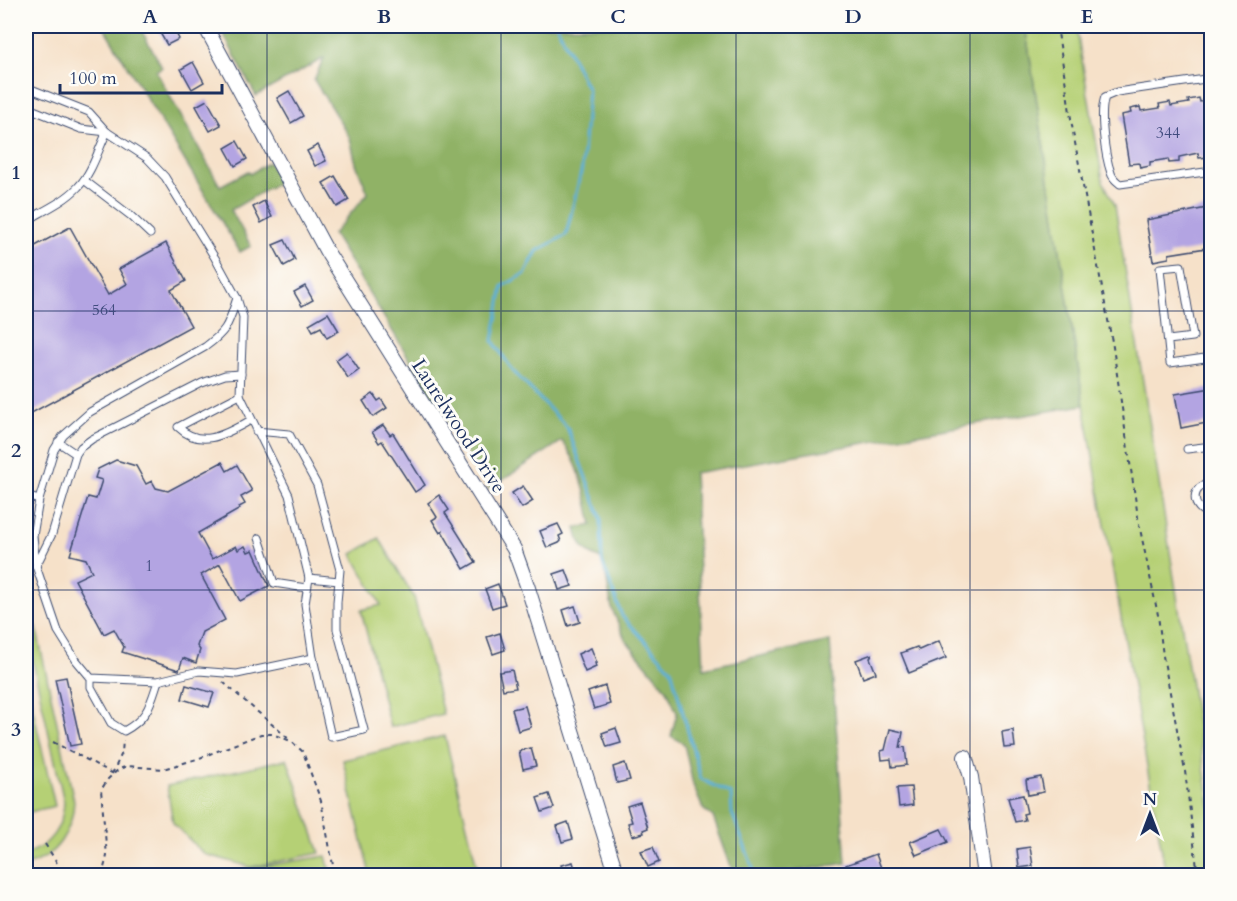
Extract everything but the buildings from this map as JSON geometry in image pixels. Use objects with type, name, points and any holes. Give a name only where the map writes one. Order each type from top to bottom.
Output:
[{"type":"street","name":"Laurelwood Drive","points":[[205,26],[327,252],[513,549],[528,588],[617,876]]},
{"type":"street","points":[[965,757],[971,777],[985,876]]},
{"type":"lane","points":[[1212,78],[1117,92],[1105,97],[1102,106],[1102,123],[1111,175],[1120,184],[1212,171]]},
{"type":"lane","points":[[26,87],[89,112],[107,132],[147,158],[165,177],[216,258],[237,298],[243,317],[240,395],[256,431],[288,495],[309,578],[305,604],[331,737],[364,730],[337,629],[340,570],[317,485],[288,434],[256,431]]},
{"type":"lane","points":[[26,107],[81,129],[107,132]]},
{"type":"lane","points":[[26,221],[67,196],[84,180],[107,132]]},
{"type":"lane","points":[[84,180],[131,216],[150,234]]},
{"type":"lane","points":[[26,207],[35,216]]},
{"type":"lane","points":[[1168,340],[1193,337],[1181,266],[1160,268],[1170,363],[1212,357]]},
{"type":"lane","points":[[158,681],[151,702],[140,722],[124,730],[111,723],[91,687],[91,678],[76,660],[58,631],[36,566],[33,536],[39,500],[58,442],[90,411],[205,347],[222,334],[230,321],[237,298]]},
{"type":"lane","points":[[36,566],[52,534],[76,454],[81,447],[92,439],[202,383],[225,375],[241,374]]},
{"type":"lane","points":[[240,395],[178,427],[193,437],[215,439],[251,420]]},
{"type":"lane","points":[[58,442],[76,454]]},
{"type":"lane","points":[[1187,449],[1212,446]]},
{"type":"lane","points":[[1212,484],[1207,483],[1199,488],[1194,497],[1196,506],[1203,513],[1212,514]]},
{"type":"lane","points":[[26,496],[39,500]]},
{"type":"lane","points":[[26,521],[35,524]]},
{"type":"lane","points":[[259,538],[274,583],[306,588]]},
{"type":"lane","points":[[309,578],[339,581]]},
{"type":"lane","points":[[91,678],[158,681],[199,671],[237,674],[314,658]]},
{"type":"path","points":[[1057,26],[1075,143],[1113,346],[1139,524],[1158,615],[1163,656],[1185,771],[1198,876]]},
{"type":"path","points":[[208,672],[231,687],[303,752],[321,801],[335,876]]},
{"type":"path","points":[[102,876],[107,856],[101,790],[112,775],[122,753],[124,730]]},
{"type":"path","points":[[112,775],[128,766],[163,769],[197,759],[261,734],[272,734],[291,741]]},
{"type":"path","points":[[53,742],[112,775]]},
{"type":"path","points":[[45,844],[56,861],[61,876]]},
{"type":"green space","points":[[103,26],[139,26],[162,67],[156,71],[220,186],[248,171],[250,174],[269,162],[279,182],[231,210],[251,246],[240,252]]},
{"type":"green space","points":[[219,26],[1025,26],[1084,405],[694,473],[704,668],[830,641],[846,863],[772,875],[734,875],[713,817],[703,809],[693,785],[684,744],[671,736],[677,713],[667,690],[625,639],[612,609],[603,560],[588,552],[579,541],[576,528],[592,525],[582,481],[568,450],[562,441],[489,489],[333,234],[368,193],[356,164],[350,138],[314,80],[324,58],[256,96]]},
{"type":"green space","points":[[1025,26],[1076,26],[1103,181],[1115,205],[1211,811],[1211,875],[1166,875],[1084,405]]},
{"type":"green space","points":[[379,538],[414,597],[443,714],[390,727],[361,610],[381,605],[352,554]]},
{"type":"green space","points":[[26,611],[38,636],[74,801],[70,822],[61,841],[46,856],[26,865],[26,854],[42,846],[54,834],[61,820],[64,802],[26,631]]},
{"type":"green space","points":[[26,679],[55,806],[26,813]]},
{"type":"green space","points":[[445,736],[479,875],[370,875],[343,760]]},
{"type":"green space","points":[[287,759],[320,853],[251,867],[204,854],[173,823],[167,786]]},
{"type":"green space","points":[[326,856],[331,875],[208,875]]},
{"type":"waterway","points":[[557,26],[588,90],[582,168],[566,235],[537,251],[525,274],[503,286],[493,341],[513,371],[567,427],[601,518],[602,561],[622,616],[671,669],[701,779],[731,794],[732,813],[753,868],[752,876]]}]
